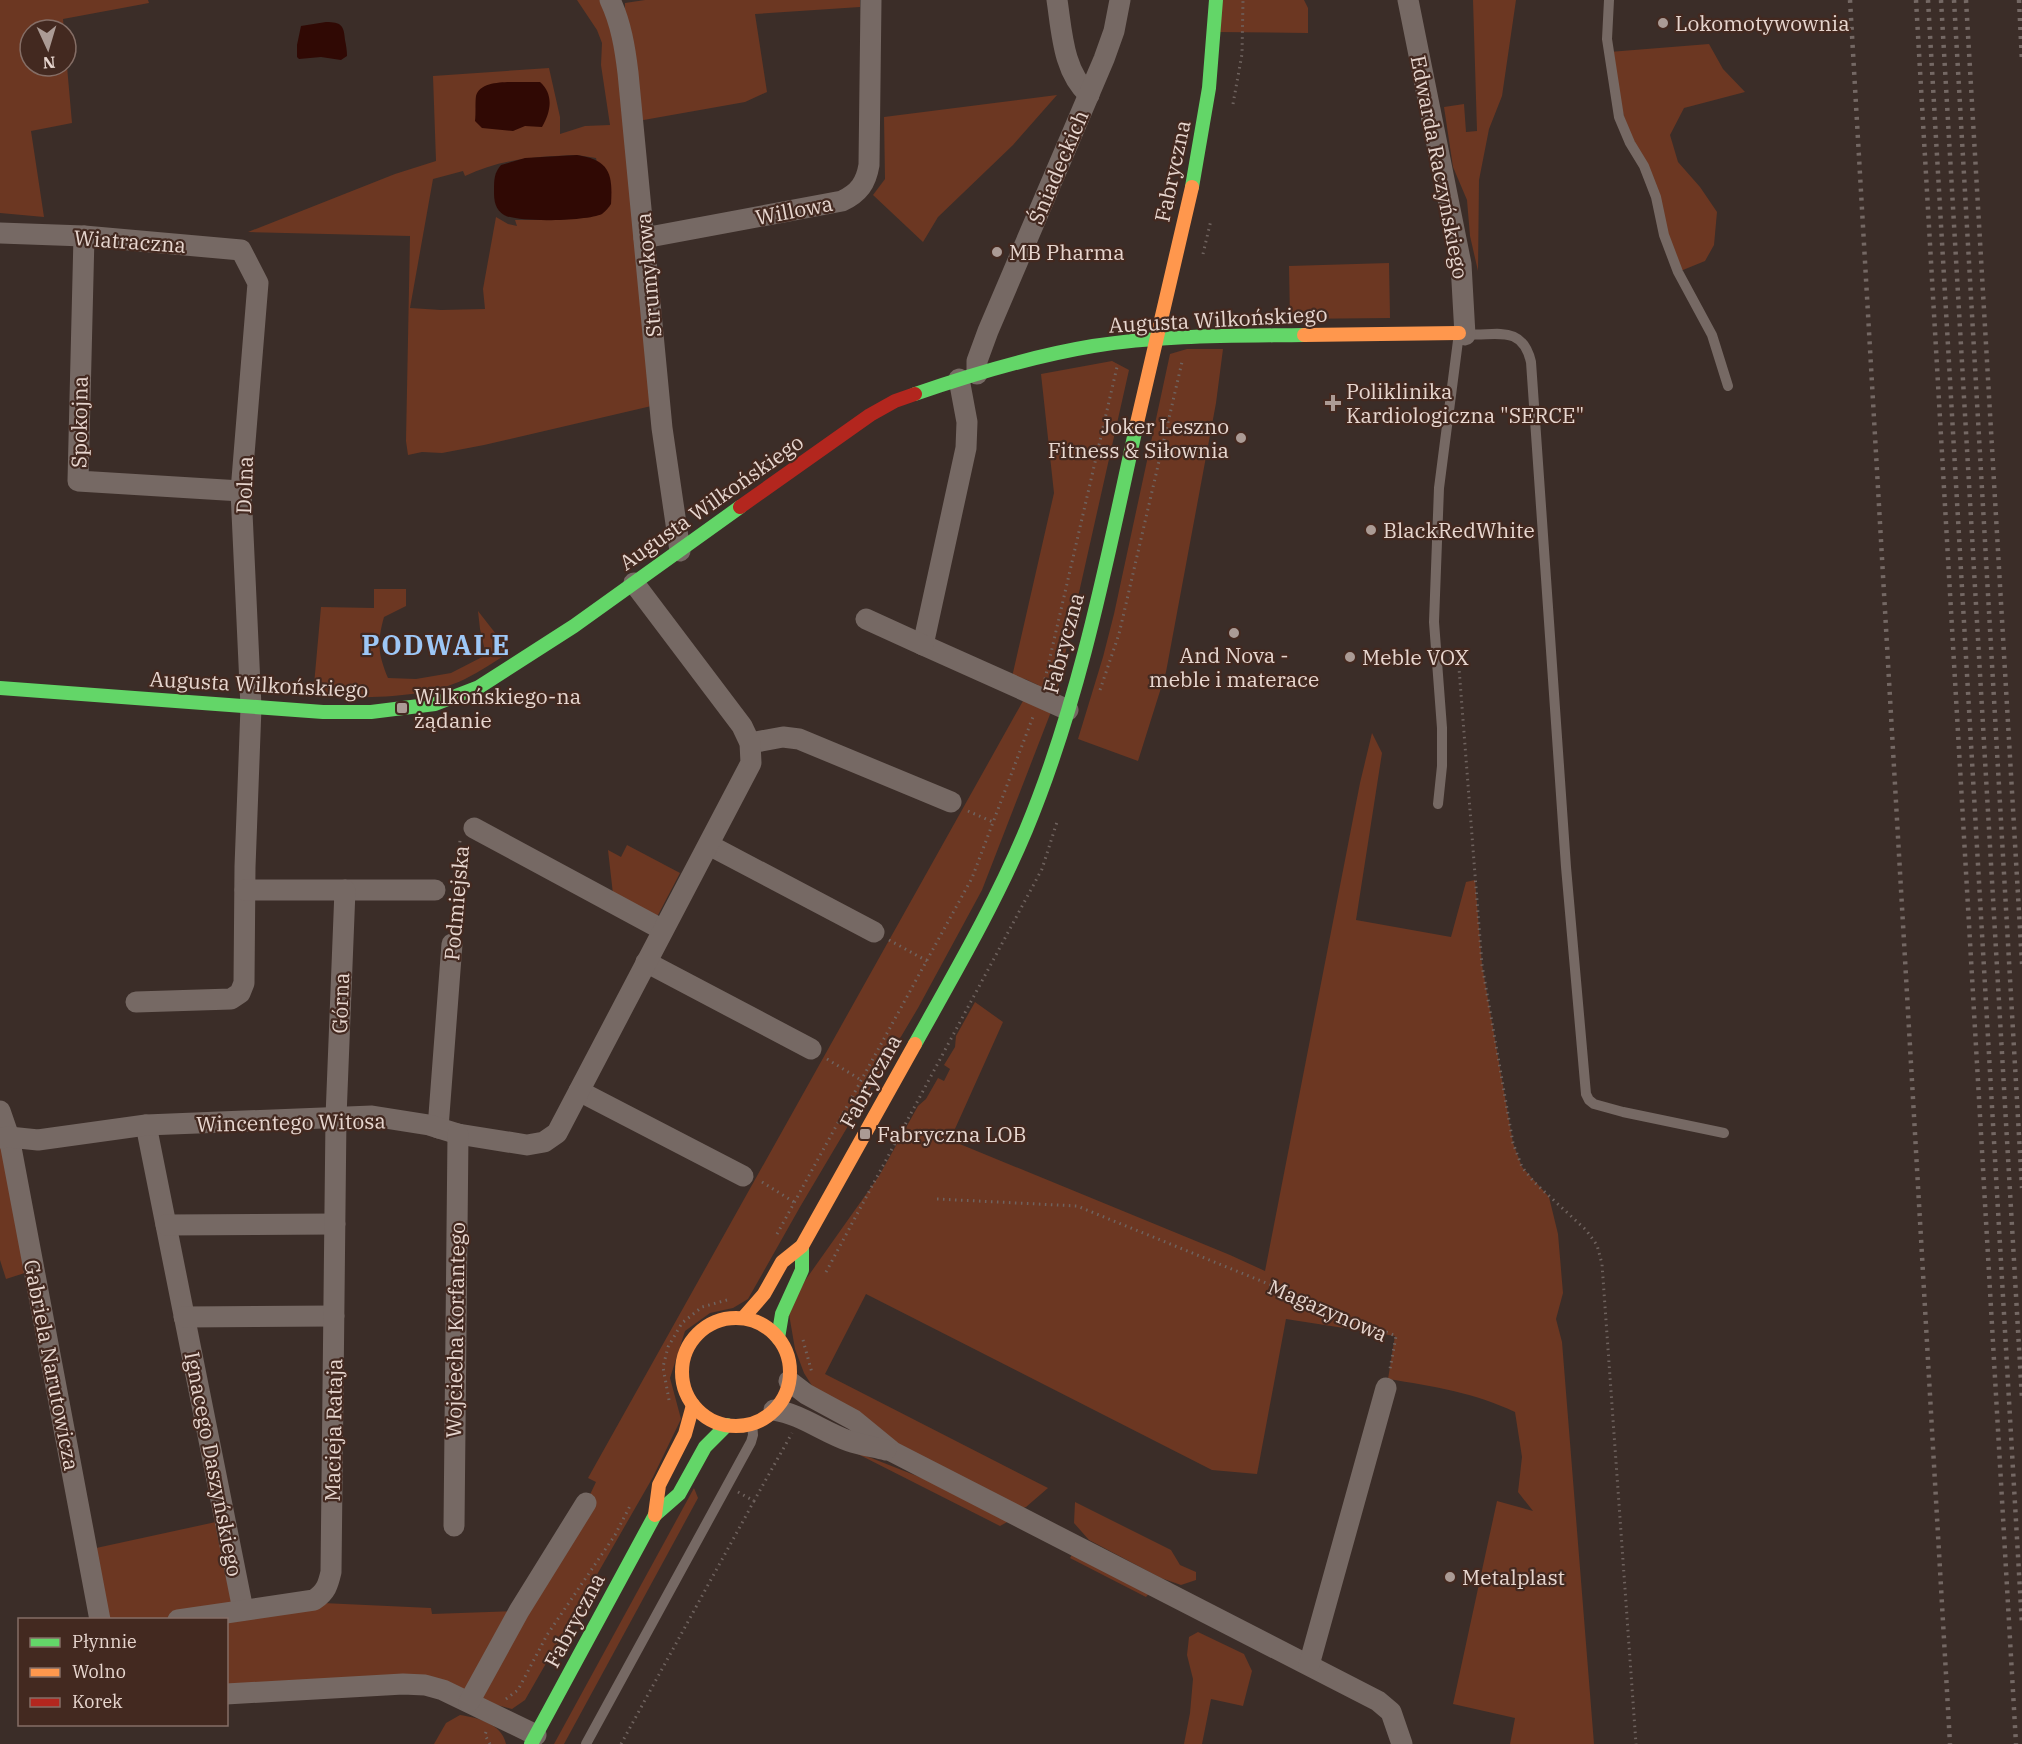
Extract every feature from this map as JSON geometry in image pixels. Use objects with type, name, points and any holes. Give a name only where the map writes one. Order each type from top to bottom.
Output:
[{"type":"street","name":"Strumykowa","points":[[610,0],[615,10],[624,45],[628,73],[662,428],[680,551]]},
{"type":"street","name":"Willowa","points":[[644,238],[842,201],[853,196],[867,177],[869,165],[871,0]]},
{"type":"street","name":"Śniadeckich","points":[[1057,0],[1070,69],[1077,83],[1089,95]]},
{"type":"street","name":"Śniadeckich","points":[[923,645],[966,447],[968,376],[977,361],[1109,46],[1120,0]]},
{"type":"street","name":"Fabryczna","points":[[743,1318],[764,1294],[782,1262],[802,1246],[1007,875],[1036,806],[1085,653],[1203,132],[1212,73],[1216,0]]},
{"type":"street","name":"Edwarda Raczyńskiego","points":[[1408,0],[1461,264],[1462,334]]},
{"type":"street","name":"Wiatraczna","points":[[0,233],[84,236],[241,250],[250,266]]},
{"type":"street","name":"Spokojna","points":[[84,236],[78,481],[241,491]]},
{"type":"street","name":"Dolna","points":[[250,266],[258,282],[241,491],[251,707]]},
{"type":"street","name":"Augusta Wilkońskiego","points":[[0,688],[323,712],[371,712],[435,704],[479,687],[574,626],[870,415],[895,401],[968,376],[1093,346],[1225,336],[1462,334]]},
{"type":"street","points":[[634,583],[742,726],[750,743],[751,764],[579,1091],[743,1176]]},
{"type":"street","points":[[866,619],[1068,710]]},
{"type":"street","points":[[136,1002],[231,999],[240,993],[244,983],[251,707]]},
{"type":"street","points":[[750,743],[799,738],[951,802]]},
{"type":"street","name":"Podmiejska","points":[[474,828],[663,930]]},
{"type":"street","points":[[709,845],[874,932]]},
{"type":"street","points":[[245,890],[435,890]]},
{"type":"street","name":"Górna","points":[[336,1117],[345,890]]},
{"type":"street","name":"Podmiejska","points":[[438,1128],[452,944]]},
{"type":"street","points":[[646,962],[811,1049]]},
{"type":"street","name":"Wincentego Witosa","points":[[4,1138],[38,1140],[146,1125],[372,1116],[527,1146],[544,1143],[556,1133],[579,1091]]},
{"type":"street","name":"Gabriela Narutowicza","points":[[0,1112],[100,1618]]},
{"type":"street","name":"Macieja Rataja","points":[[192,1618],[314,1600],[327,1588],[331,1572],[336,1117]]},
{"type":"street","name":"Ignacego Daszyńskiego","points":[[146,1125],[243,1611]]},
{"type":"street","name":"Wojciecha Korfantego","points":[[454,1526],[458,1134]]},
{"type":"street","points":[[166,1225],[334,1224]]},
{"type":"street","name":"Fabryczna","points":[[778,1338],[782,1314],[802,1270],[802,1246]]},
{"type":"street","points":[[184,1317],[334,1316]]},
{"type":"street","points":[[743,1318],[762,1325],[778,1338],[788,1358],[789,1381],[781,1402],[774,1410],[752,1423],[727,1425],[708,1418],[693,1405],[685,1391],[682,1376],[683,1360],[689,1345],[699,1333],[712,1324],[727,1319],[743,1318]]},
{"type":"street","points":[[789,1381],[806,1394],[854,1420],[893,1452],[1370,1697],[1391,1712],[1402,1744]]},
{"type":"street","points":[[1309,1665],[1386,1388]]},
{"type":"street","name":"Fabryczna","points":[[655,1515],[659,1485],[685,1434],[693,1405]]},
{"type":"street","points":[[774,1410],[794,1415],[849,1441],[893,1452]]},
{"type":"street","name":"Fabryczna","points":[[534,1739],[655,1515],[679,1494],[705,1447],[727,1425]]},
{"type":"street","points":[[469,1702],[519,1611],[586,1503]]},
{"type":"street","points":[[228,1694],[403,1684],[425,1685],[443,1690],[469,1702],[534,1739]]},
{"type":"lane","points":[[1609,0],[1607,39],[1619,117],[1630,143],[1644,166],[1656,197],[1664,235],[1677,272],[1712,335],[1728,386]]},
{"type":"lane","points":[[1438,804],[1442,766],[1442,728],[1434,622],[1439,488],[1462,334],[1497,333],[1516,338],[1529,352],[1531,362],[1566,867],[1586,1094],[1594,1104],[1608,1108],[1724,1133]]},
{"type":"lane","points":[[586,1744],[751,1442],[752,1423]]},
{"type":"path","points":[[774,1239],[972,878],[1041,698],[1117,365]]},
{"type":"path","points":[[1437,653],[1456,661],[1459,668],[1482,965],[1513,1143],[1522,1167],[1534,1182],[1586,1230],[1597,1245],[1602,1264],[1636,1744]]},
{"type":"path","points":[[951,802],[993,822]]},
{"type":"path","name":"Podmiejska","points":[[452,944],[459,845],[465,832],[474,828]]},
{"type":"path","points":[[874,932],[927,960]]},
{"type":"path","points":[[811,1049],[861,1080]]},
{"type":"path","points":[[743,1176],[754,1178],[794,1203]]},
{"type":"path","name":"Magazynowa","points":[[938,1199],[1077,1206],[1396,1336],[1386,1388]]},
{"type":"path","points":[[669,1402],[663,1367],[668,1347],[682,1323],[702,1307],[730,1299]]},
{"type":"path","points":[[804,1335],[803,1344],[810,1370],[815,1377]]},
{"type":"path","points":[[490,1744],[485,1735],[492,1714],[518,1690],[547,1635],[615,1535],[634,1497]]},
{"type":"path","points":[[621,1744],[754,1501]]},
{"type":"shaded area","points":[[0,0],[148,0],[149,3],[68,18],[18,18],[18,78],[68,78],[72,123],[31,131],[44,217],[0,213]]},
{"type":"shaded area","points":[[577,0],[610,0],[660,404],[484,445],[442,453],[422,452],[408,455],[406,441],[410,236],[248,232],[395,174],[436,161],[433,76],[549,68],[560,117],[560,134],[585,126],[610,125],[601,65],[602,43],[597,30]],"holes":[[[577,155],[596,158],[607,209],[577,218],[515,220],[517,226],[496,217],[483,289],[485,309],[410,308],[433,179],[463,171],[465,176],[506,162],[534,158]]]},
{"type":"shaded area","points":[[645,0],[860,0],[860,7],[755,14],[767,92],[745,102],[638,121],[625,24],[625,3]]},
{"type":"shaded area","points":[[1216,0],[1304,0],[1308,8],[1308,33],[1216,32]]},
{"type":"shaded area","points":[[1473,0],[1516,0],[1502,96],[1489,129],[1479,180],[1478,271],[1470,236],[1467,200],[1453,167],[1444,107],[1464,104],[1466,132],[1477,131]]},
{"type":"shaded area","points":[[326,22],[341,25],[343,28],[347,56],[341,60],[321,57],[299,59],[297,45],[301,26]]},
{"type":"shaded area","points":[[1709,44],[1723,69],[1745,92],[1684,108],[1670,135],[1678,162],[1700,187],[1717,212],[1714,245],[1705,261],[1678,272],[1656,197],[1630,143],[1609,52]]},
{"type":"shaded area","points":[[540,82],[547,92],[550,103],[542,127],[525,126],[513,131],[482,128],[475,121],[476,96],[483,87],[496,83]]},
{"type":"shaded area","points":[[1057,95],[1013,145],[938,217],[923,242],[873,195],[885,179],[884,117]]},
{"type":"shaded area","points":[[577,155],[596,160],[610,176],[611,204],[602,214],[583,218],[537,220],[512,218],[499,210],[495,201],[494,183],[501,165],[525,158]]},
{"type":"shaded area","points":[[1389,263],[1390,318],[1290,319],[1289,266]]},
{"type":"shaded area","points":[[1187,349],[1223,349],[1216,403],[1166,672],[1138,761],[1078,739],[1114,614],[1170,354]]},
{"type":"shaded area","points":[[1112,361],[1129,370],[1054,704],[982,890],[918,1008],[748,1299],[733,1308],[710,1313],[685,1331],[670,1378],[681,1419],[653,1477],[525,1700],[512,1709],[443,1690],[228,1694],[228,1618],[100,1618],[87,1550],[225,1520],[243,1610],[301,1602],[431,1608],[432,1614],[519,1611],[586,1503],[596,1482],[588,1478],[1028,692],[1038,685],[1025,679],[1012,677],[1054,493],[1041,374]]},
{"type":"shaded area","points":[[374,589],[406,589],[406,606],[384,617],[382,626],[380,648],[388,678],[416,679],[451,673],[486,655],[478,611],[510,652],[465,679],[430,691],[370,697],[313,696],[321,607],[374,608]]},
{"type":"shaded area","points":[[1372,733],[1382,753],[1356,920],[1451,937],[1466,882],[1475,880],[1482,965],[1513,1143],[1522,1167],[1549,1197],[1558,1234],[1563,1293],[1556,1319],[1562,1342],[1594,1744],[1510,1744],[1515,1718],[1453,1704],[1497,1501],[1533,1511],[1518,1492],[1522,1457],[1515,1412],[1469,1395],[1388,1379],[1395,1336],[1286,1319],[1257,1474],[1212,1470],[866,1294],[825,1374],[1048,1488],[1026,1507],[1011,1512],[1018,1516],[1000,1526],[846,1448],[1008,1512],[893,1452],[814,1389],[804,1373],[795,1349],[789,1314],[804,1282],[879,1176],[918,1106],[926,1099],[938,1078],[944,1081],[950,1069],[944,1065],[955,1047],[956,1036],[975,1002],[1003,1022],[950,1140],[1265,1271],[1360,783]]},
{"type":"shaded area","points":[[627,845],[680,873],[657,917],[613,894],[608,850],[621,857]]},
{"type":"shaded area","points":[[0,1144],[34,1270],[6,1279],[0,1260]]},
{"type":"shaded area","points":[[694,1488],[698,1498],[564,1744],[554,1744]]},
{"type":"shaded area","points":[[1075,1502],[1171,1550],[1180,1565],[1196,1572],[1196,1580],[1181,1585],[1161,1578],[1089,1540],[1074,1523]]},
{"type":"shaded area","points":[[1073,1553],[1150,1592],[1146,1597],[1070,1558]]},
{"type":"shaded area","points":[[1198,1632],[1244,1654],[1252,1671],[1243,1706],[1211,1699],[1202,1744],[1184,1744],[1193,1679],[1187,1655],[1189,1637]]},
{"type":"shaded area","points":[[460,1715],[494,1726],[506,1744],[434,1744],[446,1723]]},
{"type":"railway","points":[[1850,0],[1950,1744]]},
{"type":"railway","points":[[1916,0],[2016,1744]]},
{"type":"railway","points":[[1928,0],[2022,1625]]},
{"type":"railway","points":[[1941,0],[2022,1399]]},
{"type":"railway","points":[[1954,0],[2022,1188]]},
{"type":"railway","points":[[1966,0],[2022,964]]},
{"type":"railway","points":[[2019,0],[2022,62]]},
{"type":"traffic: fast","points":[[1192,187],[1209,88],[1216,0]]},
{"type":"traffic: fast","points":[[915,394],[1003,366],[1119,342],[1172,338],[1304,335]]},
{"type":"traffic: fast","points":[[915,1044],[1001,885],[1045,781],[1077,680],[1115,526],[1137,423]]},
{"type":"traffic: fast","points":[[0,688],[323,712],[371,712],[435,704],[479,687],[574,626],[740,507]]},
{"type":"traffic: fast","points":[[778,1338],[782,1314],[802,1270],[802,1246]]},
{"type":"traffic: fast","points":[[531,1744],[655,1515],[679,1494],[705,1447],[727,1425]]},
{"type":"traffic: slow","points":[[1137,423],[1192,187]]},
{"type":"traffic: slow","points":[[1304,335],[1459,333]]},
{"type":"traffic: slow","points":[[743,1318],[764,1294],[782,1262],[802,1246],[915,1044]]},
{"type":"traffic: slow","points":[[736,1318],[757,1322],[774,1334],[786,1351],[790,1372],[786,1393],[774,1410],[757,1422],[736,1426],[715,1422],[698,1410],[686,1393],[682,1372],[686,1351],[698,1334],[715,1322],[736,1318]]},
{"type":"traffic: slow","points":[[655,1515],[659,1485],[685,1434],[693,1405]]},
{"type":"traffic: jam","points":[[740,507],[870,415],[895,401],[915,394]]},
{"type":"place","name":"Lokomotywownia","points":[[1663,23]]},
{"type":"place","name":"MB Pharma","points":[[997,252]]},
{"type":"place","name":"Poliklinika Kardiologiczna \"SERCE\"","points":[[1333,403]]},
{"type":"place","name":"Joker Leszno Fitness & Siłownia","points":[[1241,438]]},
{"type":"place","name":"BlackRedWhite","points":[[1371,530]]},
{"type":"place","name":"And Nova - meble i materace","points":[[1234,633]]},
{"type":"place","name":"Meble VOX","points":[[1350,657]]},
{"type":"place","name":"Wilkońskiego-na żądanie","points":[[402,708]]},
{"type":"place","name":"Fabryczna LOB","points":[[865,1134]]},
{"type":"place","name":"Metalplast","points":[[1450,1577]]},
{"type":"district","name":"PODWALE","points":[[436,644]]}]
